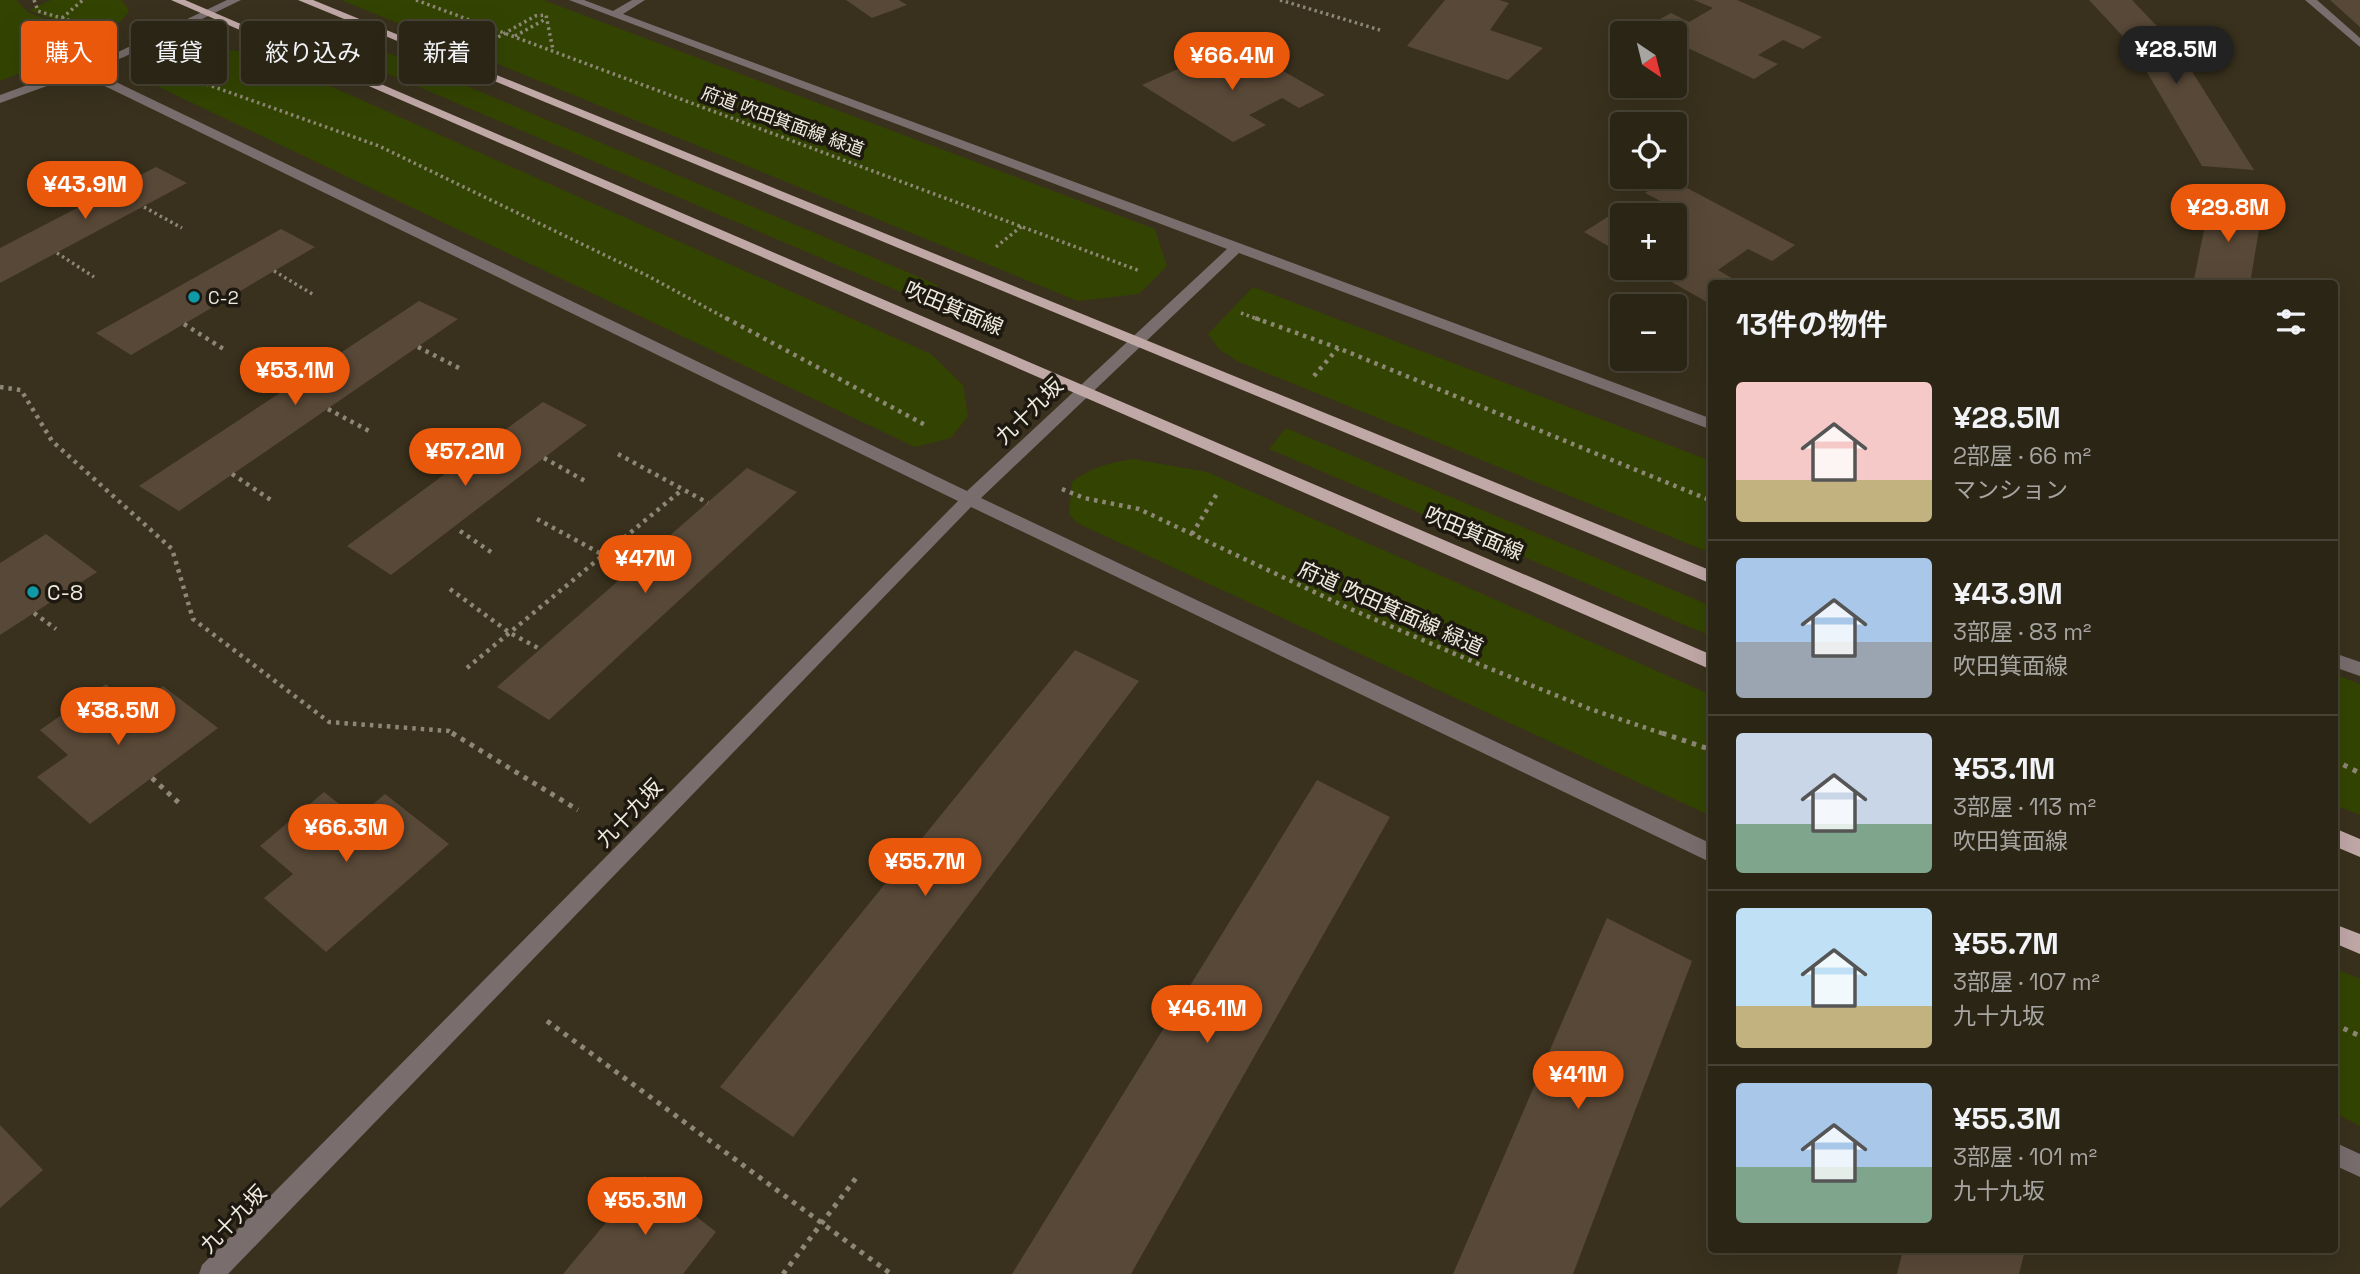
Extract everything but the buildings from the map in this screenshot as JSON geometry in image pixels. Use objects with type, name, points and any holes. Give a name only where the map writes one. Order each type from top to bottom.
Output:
[{"type":"main road","name":"吹田箕面線","points":[[176,0],[1708,661]]},
{"type":"main road","name":"吹田箕面線","points":[[303,0],[1708,576]]},
{"type":"main road","points":[[2338,839],[2360,848]]},
{"type":"main road","points":[[2338,935],[2360,944]]},
{"type":"street","points":[[117,54],[236,0]]},
{"type":"street","points":[[574,0],[1708,424]]},
{"type":"street","points":[[614,15],[640,0]]},
{"type":"street","points":[[2310,0],[2360,44]]},
{"type":"street","points":[[0,99],[42,84]]},
{"type":"street","points":[[111,84],[1237,629],[1708,852]]},
{"type":"street","name":"九十九坂","points":[[211,1274],[970,498],[1234,248]]},
{"type":"street","points":[[2338,661],[2360,669]]},
{"type":"street","points":[[2338,1155],[2360,1166]]},
{"type":"path","points":[[34,0],[38,11],[71,21]]},
{"type":"path","points":[[62,18],[83,0]]},
{"type":"path","name":"府道 吹田箕面線 緑道","points":[[415,0],[1023,225],[1140,271]]},
{"type":"path","points":[[1280,0],[1380,30]]},
{"type":"path","points":[[495,39],[535,16]]},
{"type":"path","points":[[514,37],[544,20],[553,51]]},
{"type":"path","points":[[207,84],[379,146],[648,276],[927,426]]},
{"type":"path","points":[[144,206],[182,228]]},
{"type":"path","points":[[992,250],[1023,225]]},
{"type":"path","points":[[57,253],[94,277]]},
{"type":"path","points":[[274,271],[314,295]]},
{"type":"path","points":[[1241,313],[1338,348],[1708,498]]},
{"type":"path","points":[[184,324],[225,350]]},
{"type":"path","points":[[418,347],[460,368]]},
{"type":"path","points":[[1313,377],[1338,348]]},
{"type":"path","points":[[0,387],[21,390],[52,441],[172,550],[193,619],[329,722],[449,731],[578,810]]},
{"type":"path","points":[[328,409],[369,431]]},
{"type":"path","points":[[618,454],[708,503]]},
{"type":"path","points":[[544,458],[585,481]]},
{"type":"path","points":[[232,474],[271,500]]},
{"type":"path","points":[[467,668],[683,489]]},
{"type":"path","name":"府道 吹田箕面線 緑道","points":[[1062,489],[1084,498],[1139,509],[1346,607],[1486,667],[1590,709],[1708,749]]},
{"type":"path","points":[[1192,534],[1219,492]]},
{"type":"path","points":[[537,519],[631,570]]},
{"type":"path","points":[[460,531],[494,554]]},
{"type":"path","points":[[450,589],[510,633],[540,649]]},
{"type":"path","points":[[34,613],[56,629]]},
{"type":"path","points":[[2338,762],[2360,773]]},
{"type":"path","points":[[152,778],[179,803]]},
{"type":"path","points":[[547,1021],[891,1274]]},
{"type":"path","points":[[2338,1026],[2360,1036]]},
{"type":"path","points":[[783,1274],[856,1178]]},
{"type":"green space","points":[[0,0],[16,0],[29,13],[52,21],[21,21],[21,73],[0,81]]},
{"type":"green space","points":[[51,0],[121,0],[129,10],[117,24],[117,21],[57,21],[29,10]]},
{"type":"green space","points":[[341,0],[543,0],[1155,229],[1167,266],[1139,294],[1078,301],[495,63],[495,21],[399,21],[399,24]]},
{"type":"green space","points":[[227,49],[241,52],[241,84],[326,84],[931,354],[963,385],[968,416],[951,438],[915,447],[152,84],[227,84]]},
{"type":"green space","points":[[385,52],[399,58],[399,78],[385,73]]},
{"type":"green space","points":[[412,84],[462,84],[938,285],[922,301]]},
{"type":"green space","points":[[1253,287],[1708,460],[1708,552],[1237,361],[1219,349],[1208,334]]},
{"type":"green space","points":[[1286,428],[1708,605],[1708,635],[1269,449]]},
{"type":"green space","points":[[1133,459],[1207,472],[1708,694],[1708,815],[1077,523],[1069,514],[1072,482],[1101,466]]},
{"type":"green space","points":[[2338,676],[2360,684],[2360,815],[2338,806]]},
{"type":"green space","points":[[2338,970],[2360,979],[2360,1126],[2338,1115]]},
{"type":"place","name":"C-2","points":[[194,297]]},
{"type":"place","name":"C-8","points":[[33,592]]}]
